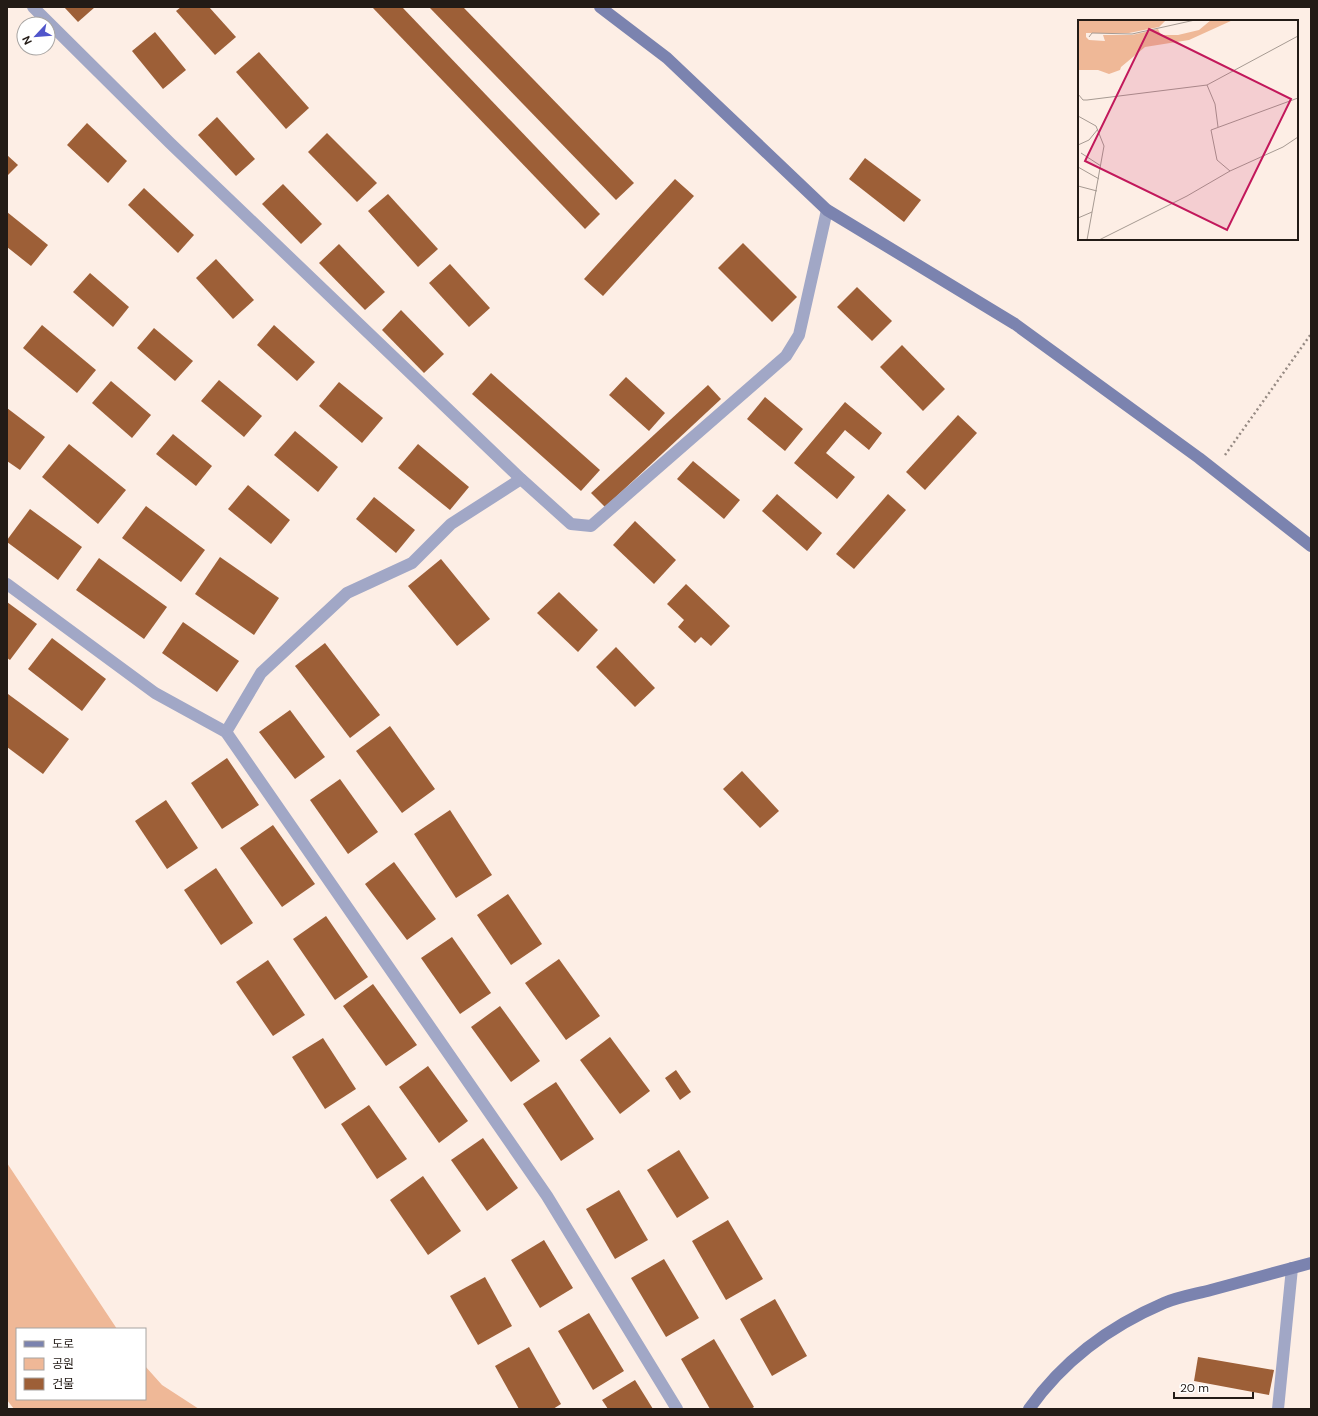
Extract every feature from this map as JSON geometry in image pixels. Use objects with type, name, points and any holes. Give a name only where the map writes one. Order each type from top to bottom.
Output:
[{"type":"street","points":[[33,7],[170,143],[521,479],[570,524],[591,526],[786,356],[799,335],[827,210]]},
{"type":"street","points":[[600,7],[667,58],[827,210],[1015,324],[1214,470],[1311,546]]},
{"type":"street","points":[[226,732],[261,673],[346,593],[412,563],[451,524],[521,479]]},
{"type":"street","points":[[7,584],[154,693],[226,732],[547,1196],[677,1409]]},
{"type":"street","points":[[1029,1409],[1040,1394],[1061,1372],[1087,1348],[1122,1323],[1165,1302],[1311,1263]]},
{"type":"street","points":[[1278,1409],[1292,1268]]},
{"type":"path","points":[[1214,470],[1311,334]]},
{"type":"green space","points":[[7,1163],[116,1328],[16,1328],[16,1400],[146,1400],[146,1367],[162,1385],[199,1409],[14,1409],[7,1400]]},
{"type":"building","points":[[64,7],[95,7],[78,22]]},
{"type":"building","points":[[181,7],[209,7],[236,37],[215,55],[176,11]]},
{"type":"building","points":[[372,7],[402,7],[600,214],[585,229]]},
{"type":"building","points":[[429,7],[463,7],[634,183],[616,200]]},
{"type":"building","points":[[155,32],[186,70],[163,89],[132,51]]},
{"type":"building","points":[[259,52],[309,108],[286,129],[236,72]]},
{"type":"building","points":[[217,117],[255,159],[236,176],[198,135]]},
{"type":"building","points":[[87,123],[127,161],[108,183],[67,145]]},
{"type":"building","points":[[327,133],[377,183],[357,202],[308,152]]},
{"type":"building","points":[[7,155],[18,165],[7,176]]},
{"type":"building","points":[[865,158],[921,200],[904,222],[849,179]]},
{"type":"building","points":[[675,179],[694,196],[603,296],[584,279]]},
{"type":"building","points":[[283,184],[322,224],[301,244],[262,204]]},
{"type":"building","points":[[144,188],[194,235],[178,253],[128,205]]},
{"type":"building","points":[[388,194],[438,249],[418,267],[368,211]]},
{"type":"building","points":[[7,212],[48,245],[31,266],[7,247]]},
{"type":"building","points":[[743,243],[797,297],[772,322],[718,268]]},
{"type":"building","points":[[339,244],[385,292],[365,310],[319,263]]},
{"type":"building","points":[[216,259],[254,300],[233,319],[196,278]]},
{"type":"building","points":[[450,264],[490,308],[469,327],[429,283]]},
{"type":"building","points":[[90,273],[129,307],[113,327],[73,292]]},
{"type":"building","points":[[857,287],[892,321],[872,341],[837,307]]},
{"type":"building","points":[[401,310],[444,354],[424,373],[382,330]]},
{"type":"building","points":[[42,325],[96,370],[77,393],[23,348]]},
{"type":"building","points":[[274,325],[315,362],[297,381],[257,345]]},
{"type":"building","points":[[154,328],[193,361],[175,381],[137,348]]},
{"type":"building","points":[[902,345],[945,389],[923,411],[880,367]]},
{"type":"building","points":[[491,373],[600,470],[581,491],[472,394]]},
{"type":"building","points":[[626,377],[665,413],[649,431],[609,395]]},
{"type":"building","points":[[219,380],[262,416],[244,437],[201,401]]},
{"type":"building","points":[[111,381],[151,415],[132,438],[92,403]]},
{"type":"building","points":[[339,382],[383,418],[362,443],[319,406]]},
{"type":"building","points":[[708,385],[721,399],[605,507],[591,493]]},
{"type":"building","points":[[765,397],[803,429],[785,451],[747,419]]},
{"type":"building","points":[[845,402],[882,433],[869,450],[845,430],[826,453],[855,477],[837,499],[794,463]]},
{"type":"building","points":[[7,408],[45,437],[20,470],[7,461]]},
{"type":"building","points":[[958,415],[977,433],[925,490],[906,472]]},
{"type":"building","points":[[295,431],[338,467],[318,492],[274,455]]},
{"type":"building","points":[[173,434],[212,466],[196,486],[156,454]]},
{"type":"building","points":[[69,444],[126,490],[98,524],[42,477]]},
{"type":"building","points":[[418,444],[469,487],[450,510],[398,468]]},
{"type":"building","points":[[693,461],[740,500],[724,519],[677,479]]},
{"type":"building","points":[[248,485],[290,520],[271,544],[228,509]]},
{"type":"building","points":[[777,494],[822,533],[807,551],[762,511]]},
{"type":"building","points":[[888,494],[906,510],[854,569],[836,554]]},
{"type":"building","points":[[374,497],[415,530],[396,553],[356,519]]},
{"type":"building","points":[[146,506],[205,550],[181,582],[122,538]]},
{"type":"building","points":[[30,509],[82,547],[58,580],[7,542]]},
{"type":"building","points":[[635,521],[676,560],[654,584],[613,545]]},
{"type":"building","points":[[220,557],[279,598],[254,635],[195,594]]},
{"type":"building","points":[[99,558],[167,607],[144,639],[76,590]]},
{"type":"building","points":[[441,559],[490,619],[457,646],[408,586]]},
{"type":"building","points":[[686,584],[730,626],[711,646],[701,637],[695,643],[678,627],[684,620],[667,604]]},
{"type":"building","points":[[559,592],[598,630],[578,652],[537,613]]},
{"type":"building","points":[[7,602],[37,624],[10,660],[7,658]]},
{"type":"building","points":[[183,622],[239,661],[217,692],[162,653]]},
{"type":"building","points":[[52,638],[106,679],[82,711],[28,669]]},
{"type":"building","points":[[325,643],[380,715],[350,738],[295,666]]},
{"type":"building","points":[[616,647],[655,688],[635,707],[596,667]]},
{"type":"building","points":[[8,694],[69,739],[43,774],[7,747]]},
{"type":"building","points":[[290,710],[325,757],[295,779],[259,732]]},
{"type":"building","points":[[390,726],[435,789],[402,813],[356,751]]},
{"type":"building","points":[[227,758],[259,805],[222,829],[191,783]]},
{"type":"building","points":[[742,771],[779,811],[760,828],[723,789]]},
{"type":"building","points":[[340,779],[378,832],[348,854],[310,800]]},
{"type":"building","points":[[166,800],[198,848],[167,869],[135,821]]},
{"type":"building","points":[[450,810],[492,875],[456,898],[414,834]]},
{"type":"building","points":[[273,825],[315,884],[282,907],[240,848]]},
{"type":"building","points":[[394,862],[436,919],[407,940],[365,884]]},
{"type":"building","points":[[216,868],[253,923],[221,945],[184,890]]},
{"type":"building","points":[[508,894],[542,944],[511,965],[477,915]]},
{"type":"building","points":[[326,916],[368,977],[335,1000],[293,939]]},
{"type":"building","points":[[452,937],[491,993],[460,1014],[421,958]]},
{"type":"building","points":[[559,959],[600,1016],[566,1040],[525,983]]},
{"type":"building","points":[[268,960],[305,1015],[273,1036],[236,982]]},
{"type":"building","points":[[373,984],[417,1045],[386,1066],[343,1006]]},
{"type":"building","points":[[500,1006],[540,1061],[511,1082],[471,1027]]},
{"type":"building","points":[[610,1037],[650,1091],[620,1114],[580,1060]]},
{"type":"building","points":[[323,1038],[356,1089],[325,1109],[292,1057]]},
{"type":"building","points":[[428,1066],[468,1121],[439,1143],[399,1087]]},
{"type":"building","points":[[676,1070],[691,1092],[680,1100],[665,1078]]},
{"type":"building","points":[[556,1082],[594,1139],[561,1161],[523,1104]]},
{"type":"building","points":[[369,1105],[407,1159],[377,1179],[341,1124]]},
{"type":"building","points":[[483,1138],[518,1188],[487,1211],[451,1160]]},
{"type":"building","points":[[679,1150],[709,1198],[677,1218],[647,1170]]},
{"type":"building","points":[[423,1176],[461,1231],[428,1255],[390,1200]]},
{"type":"building","points":[[619,1190],[648,1240],[615,1259],[586,1209]]},
{"type":"building","points":[[728,1220],[763,1279],[726,1300],[692,1241]]},
{"type":"building","points":[[544,1240],[573,1288],[540,1308],[511,1260]]},
{"type":"building","points":[[664,1259],[699,1318],[666,1337],[631,1278]]},
{"type":"building","points":[[485,1277],[512,1326],[478,1345],[450,1296]]},
{"type":"building","points":[[775,1299],[807,1356],[772,1376],[740,1319]]},
{"type":"building","points":[[589,1313],[624,1371],[593,1390],[558,1331]]},
{"type":"building","points":[[714,1339],[754,1407],[751,1409],[710,1409],[681,1359]]},
{"type":"building","points":[[529,1347],[561,1404],[553,1409],[519,1409],[495,1366]]},
{"type":"building","points":[[1198,1357],[1274,1370],[1269,1395],[1194,1381]]},
{"type":"building","points":[[635,1380],[653,1409],[608,1409],[602,1400]]}]
